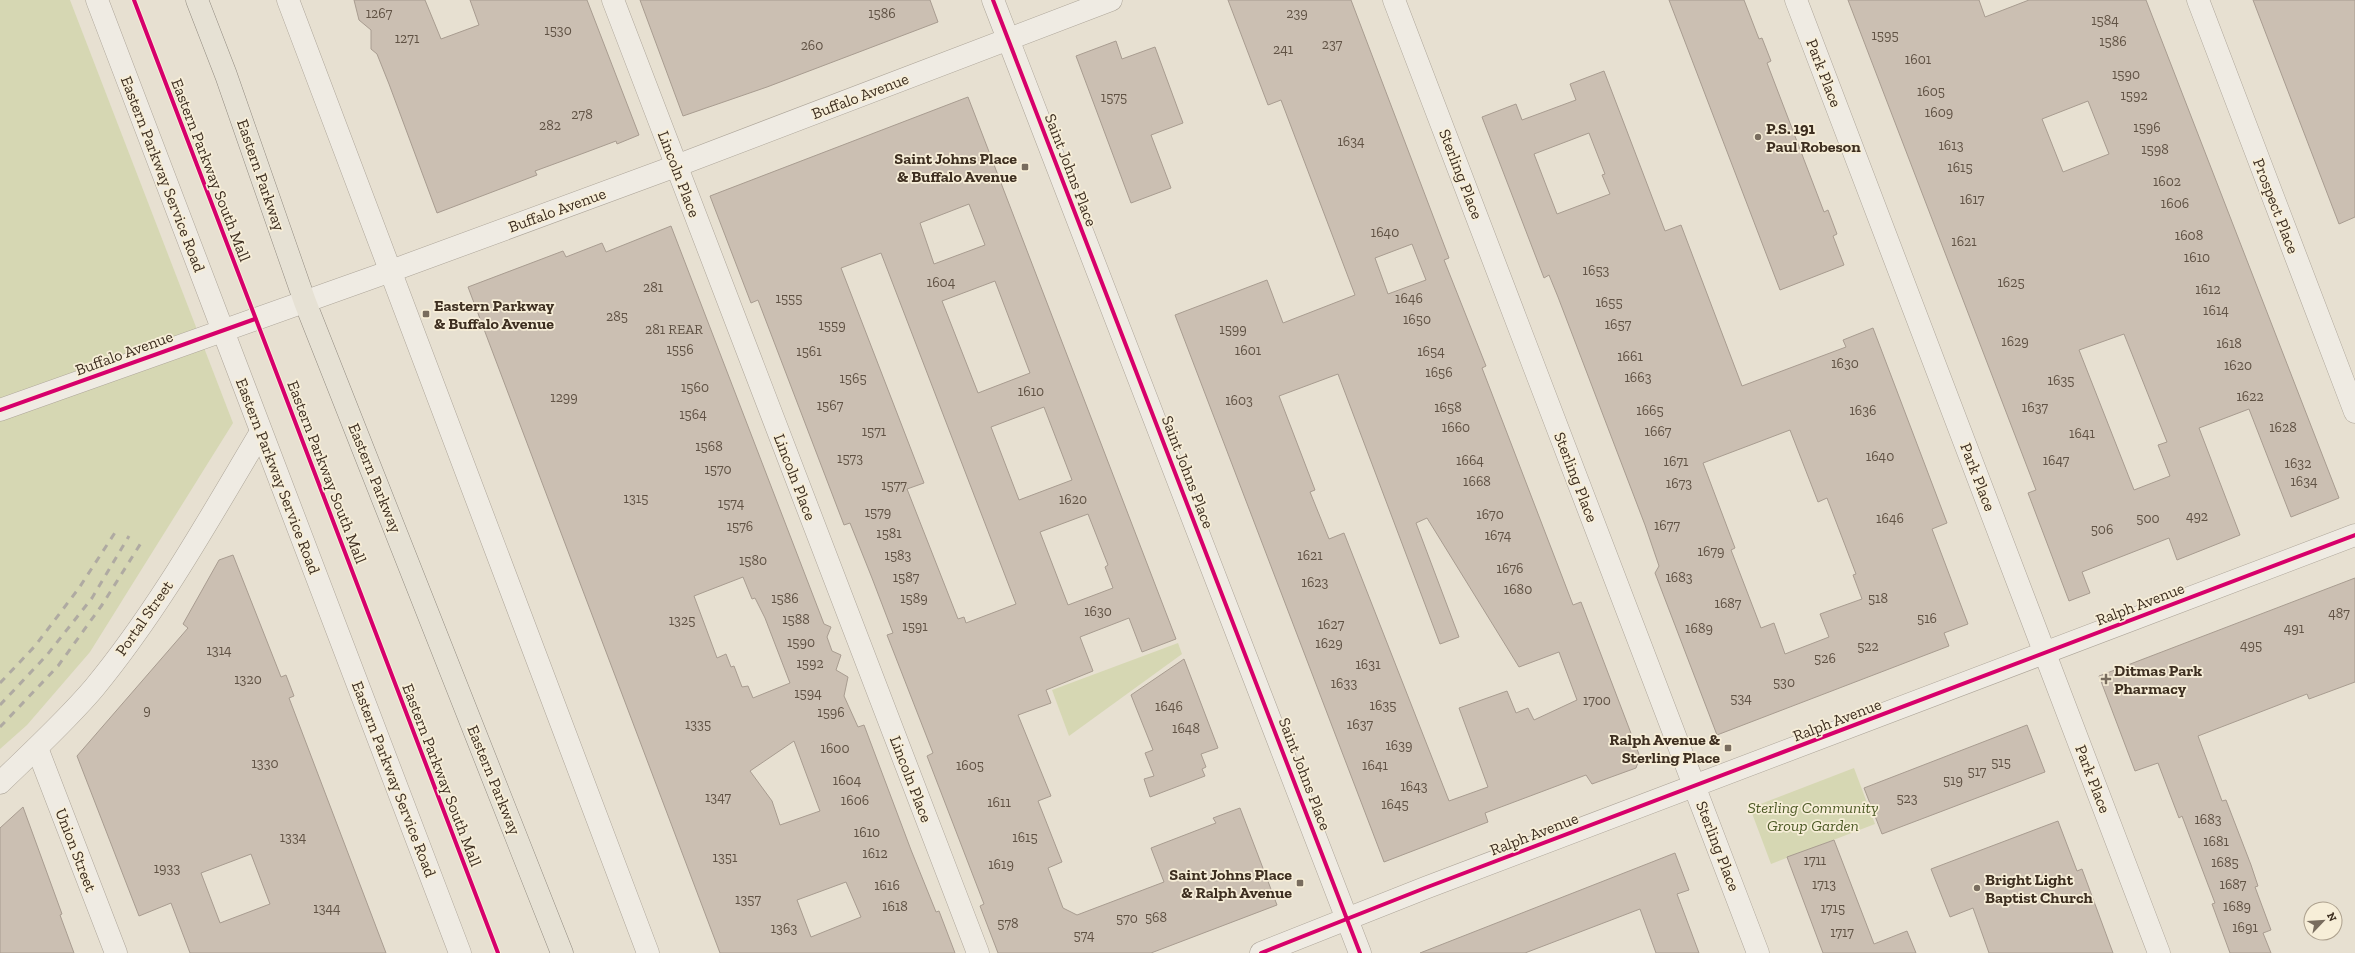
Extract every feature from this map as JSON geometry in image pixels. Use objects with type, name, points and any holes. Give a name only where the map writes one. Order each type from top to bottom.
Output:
[{"type":"main road","name":"Eastern Parkway","points":[[197,0],[226,75],[305,302],[562,953]]},
{"type":"street","name":"Eastern Parkway Service Road","points":[[97,0],[460,953]]},
{"type":"street","points":[[288,0],[648,953]]},
{"type":"street","name":"Lincoln Place","points":[[613,0],[978,953]]},
{"type":"street","name":"Saint Johns Place","points":[[993,0],[1360,953]]},
{"type":"street","name":"Buffalo Avenue","points":[[0,410],[391,271],[676,166],[1111,0]]},
{"type":"street","name":"Sterling Place","points":[[1394,0],[1758,953]]},
{"type":"street","name":"Park Place","points":[[1796,0],[2159,953]]},
{"type":"street","name":"Prospect Place","points":[[2198,0],[2355,412]]},
{"type":"street","name":"Portal Street","points":[[0,782],[37,748],[94,687],[151,611],[191,550],[261,432]]},
{"type":"street","name":"Ralph Avenue","points":[[1261,953],[2355,535]]},
{"type":"street","name":"Union Street","points":[[37,748],[116,953]]},
{"type":"green space","points":[[0,0],[70,0],[233,423],[90,652],[27,725],[0,749]]},
{"type":"green space","points":[[1178,643],[1182,654],[1069,736],[1052,690]]},
{"type":"green space","name":"Sterling Community Group Garden","points":[[1854,768],[1875,824],[1771,864],[1750,808]]},
{"type":"building","points":[[354,0],[425,0],[441,39],[479,25],[470,0],[587,0],[639,135],[617,144],[616,141],[535,171],[537,175],[437,213],[377,54],[371,49],[371,30],[359,20]]},
{"type":"building","points":[[640,0],[930,0],[938,22],[767,87],[683,116]]},
{"type":"building","points":[[1228,0],[1351,0],[1449,258],[1444,260],[1486,366],[1482,368],[1573,605],[1581,602],[1640,757],[1636,768],[1592,784],[1586,775],[1485,813],[1488,822],[1384,862],[1175,315],[1267,280],[1283,323],[1355,295],[1281,100],[1268,105]],"holes":[[[1412,244],[1426,280],[1388,294],[1375,258]],[[1338,374],[1440,644],[1459,637],[1416,523],[1427,518],[1519,667],[1559,652],[1577,700],[1534,720],[1528,708],[1516,713],[1507,691],[1459,708],[1488,787],[1449,801],[1344,533],[1329,539],[1310,492],[1315,490],[1279,396]]]},
{"type":"building","name":"P.S. 191 Paul Robeson","points":[[1669,0],[1744,0],[1759,39],[1762,38],[1771,61],[1767,63],[1824,212],[1828,210],[1837,234],[1833,236],[1844,265],[1780,290]]},
{"type":"building","points":[[1848,0],[1979,0],[1985,17],[2029,0],[2146,0],[2339,498],[2291,517],[2249,409],[2199,428],[2240,535],[2177,560],[2169,538],[2082,572],[2090,593],[2069,601],[2028,493],[2036,490]],"holes":[[[2088,101],[2109,154],[2063,172],[2042,119]],[[2124,334],[2167,442],[2158,445],[2170,476],[2134,490],[2079,350]]]},
{"type":"building","points":[[2253,0],[2355,0],[2355,217],[2339,224]]},
{"type":"building","points":[[1116,41],[1122,59],[1155,47],[1183,123],[1151,135],[1171,188],[1131,203],[1076,56]]},
{"type":"building","points":[[1604,71],[1665,231],[1681,225],[1742,386],[1846,347],[1843,340],[1873,328],[1947,523],[1932,529],[1968,624],[1944,633],[1949,646],[1717,735],[1655,573],[1659,566],[1645,525],[1558,297],[1549,275],[1544,278],[1482,117],[1516,104],[1522,120],[1576,100],[1570,84]],"holes":[[[1589,133],[1605,174],[1602,175],[1610,194],[1557,214],[1534,154]],[[1790,430],[1818,502],[1827,498],[1856,574],[1853,575],[1862,599],[1820,614],[1829,637],[1785,654],[1774,623],[1761,628],[1731,550],[1735,548],[1703,463]]]},
{"type":"building","points":[[968,97],[1176,639],[1142,652],[1129,618],[1080,637],[1093,671],[1046,690],[1051,703],[1018,715],[1051,796],[1038,801],[1062,862],[1048,868],[1063,908],[1077,915],[1164,882],[1151,848],[1216,823],[1213,818],[1240,808],[1277,905],[1151,953],[998,953],[980,906],[984,904],[927,756],[933,753],[887,635],[893,633],[850,523],[844,525],[758,300],[751,303],[710,196]],"holes":[[[969,204],[985,245],[934,264],[920,223]],[[881,253],[1016,604],[966,623],[964,617],[958,619],[907,489],[924,483],[841,268]],[[995,281],[1030,373],[978,393],[942,301]],[[1044,407],[1072,480],[1019,500],[991,427]],[[1088,514],[1108,565],[1105,567],[1113,588],[1068,605],[1040,532]]]},
{"type":"building","points":[[671,226],[824,624],[831,627],[827,637],[832,651],[841,655],[836,670],[848,677],[844,696],[858,727],[864,725],[911,850],[936,912],[939,911],[955,953],[720,953],[468,287],[563,251],[566,257],[602,243],[606,252]],"holes":[[[743,577],[752,599],[755,598],[765,618],[790,683],[753,698],[748,686],[742,687],[734,666],[731,667],[726,654],[717,658],[694,596]],[[794,741],[820,811],[780,825],[772,801],[750,771]],[[846,882],[861,917],[811,937],[797,900]]]},
{"type":"building","points":[[233,555],[281,677],[286,675],[294,696],[289,698],[386,953],[190,953],[171,903],[139,916],[77,756],[188,628],[183,624],[219,560]],"holes":[[[251,854],[270,904],[220,923],[201,873]]]},
{"type":"building","points":[[2355,578],[2355,682],[2309,699],[2307,694],[2198,736],[2222,801],[2226,800],[2251,865],[2258,886],[2255,887],[2271,930],[2263,933],[2271,953],[2230,953],[2212,904],[2215,903],[2182,816],[2179,818],[2158,763],[2135,771],[2099,676]]},
{"type":"building","points":[[1184,659],[1218,748],[1201,754],[1206,767],[1202,769],[1205,776],[1150,797],[1144,779],[1154,776],[1145,753],[1153,750],[1131,695]]},
{"type":"building","points":[[2027,725],[2045,772],[1882,834],[1864,788]]},
{"type":"building","points":[[23,807],[62,914],[60,915],[74,953],[0,953],[0,828]]},
{"type":"building","points":[[2058,821],[2077,871],[2082,869],[2113,953],[1989,953],[1973,908],[1950,917],[1931,869]]},
{"type":"building","points":[[1834,840],[1874,944],[1907,931],[1916,953],[1823,953],[1787,857]]},
{"type":"building","points":[[1675,853],[1689,890],[1677,894],[1699,953],[1656,953],[1640,909],[1525,953],[1420,953]]},
{"type":"railway","points":[[0,683],[35,646],[79,588],[118,528]]},
{"type":"railway","points":[[0,705],[47,655],[92,598],[129,536]]},
{"type":"railway","points":[[0,727],[58,666],[102,605],[141,543]]},
{"type":"cycle path","name":"Eastern Parkway South Mall","points":[[134,0],[498,953]]},
{"type":"cycle path","points":[[993,0],[1360,953]]},
{"type":"cycle path","points":[[0,410],[255,319]]},
{"type":"cycle path","points":[[1261,953],[1425,888],[2355,535]]},
{"type":"place","name":"P.S. 191 Paul Robeson","points":[[1758,137]]},
{"type":"place","name":"Saint Johns Place & Buffalo Avenue","points":[[1025,167]]},
{"type":"place","name":"Eastern Parkway & Buffalo Avenue","points":[[426,314]]},
{"type":"place","name":"Ditmas Park Pharmacy","points":[[2106,679]]},
{"type":"place","name":"Ralph Avenue & Sterling Place","points":[[1728,748]]},
{"type":"place","name":"Saint Johns Place & Ralph Avenue","points":[[1300,883]]},
{"type":"place","name":"Bright Light Baptist Church","points":[[1977,888]]}]
